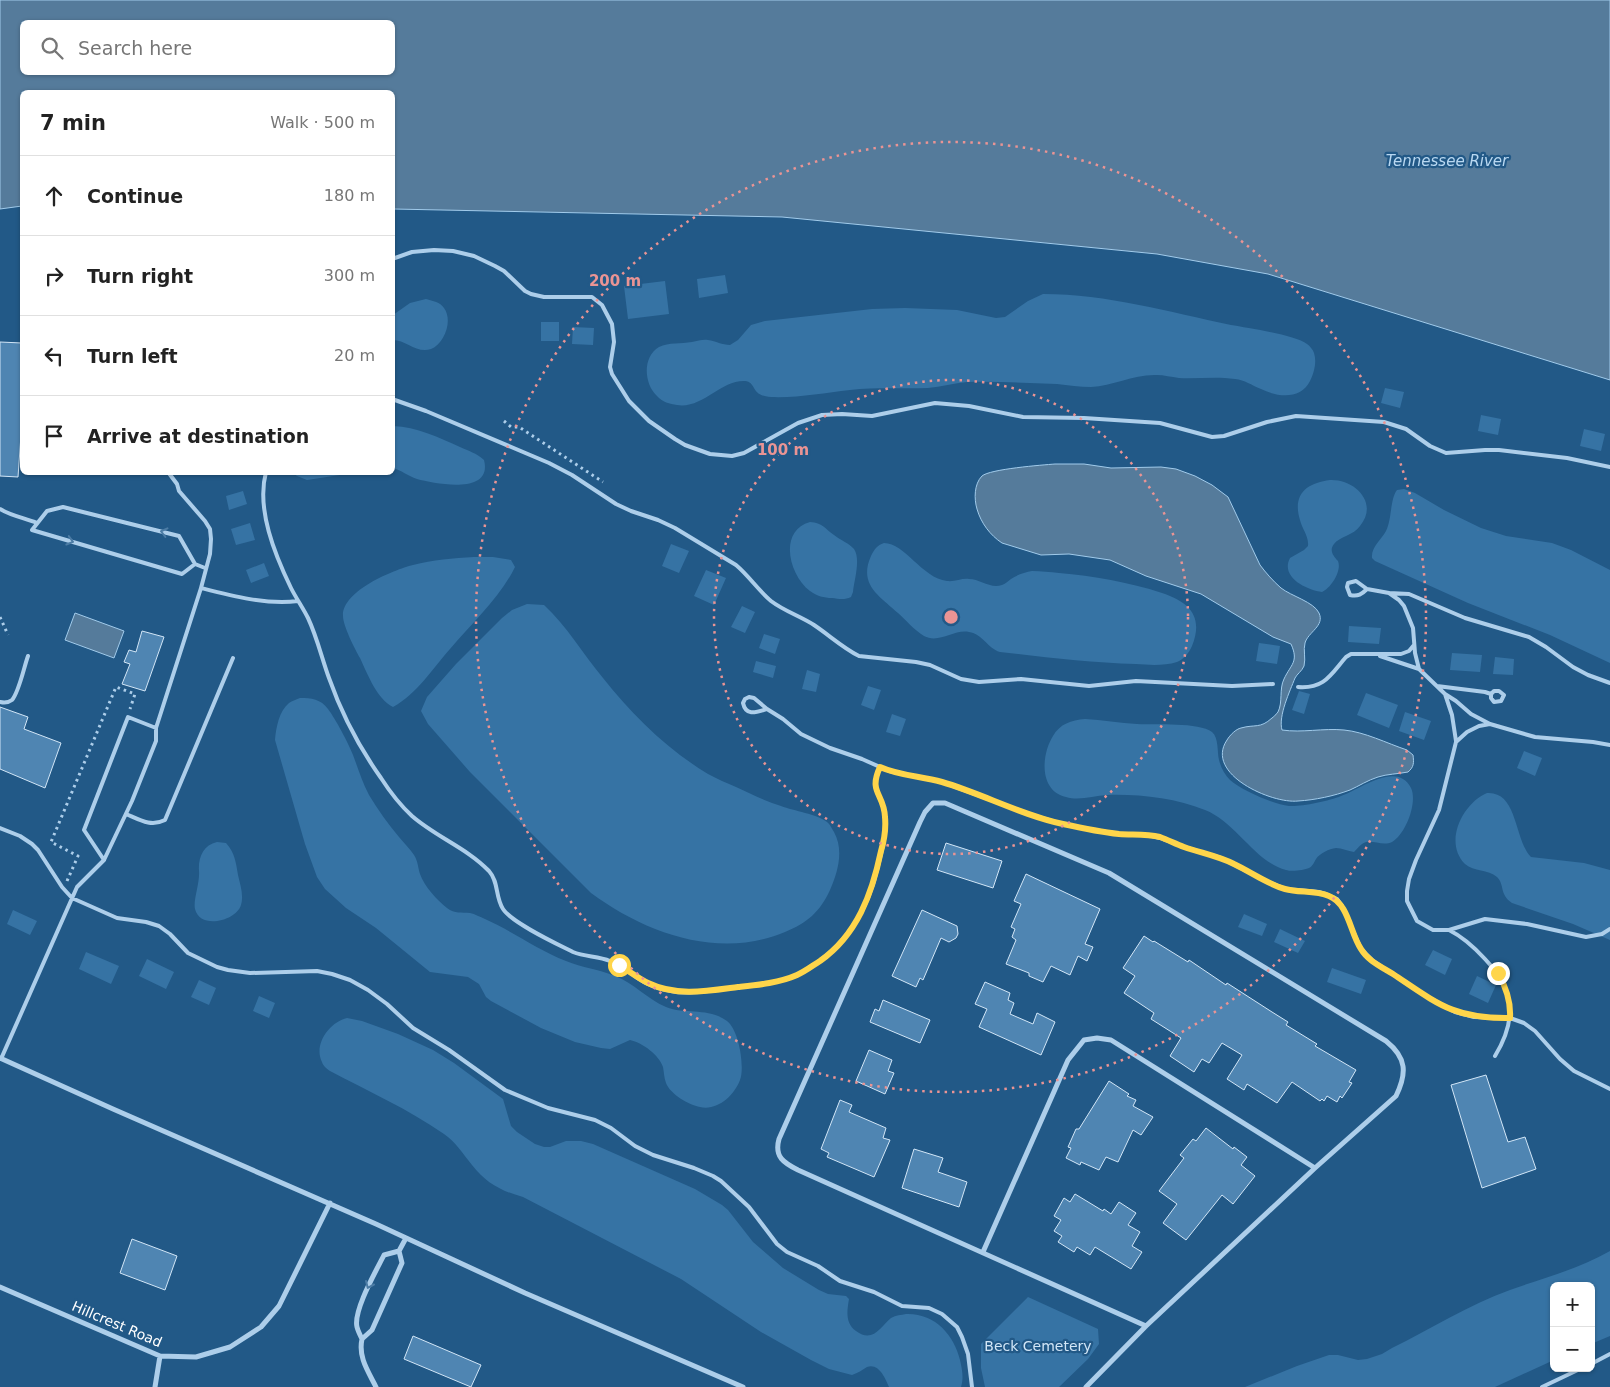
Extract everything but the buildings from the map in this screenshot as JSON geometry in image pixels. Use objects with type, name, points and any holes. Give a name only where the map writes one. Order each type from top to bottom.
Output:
[{"type":"street","points":[[1086,1387],[1146,1326],[1315,1168],[1396,1096],[1404,1074],[1402,1060],[1396,1050],[1386,1042],[1109,873],[944,802],[933,803],[925,812],[920,822],[777,1146],[780,1158],[786,1164],[798,1170],[1146,1326]]},
{"type":"street","points":[[983,1252],[1068,1060],[1084,1040],[1097,1038],[1111,1040],[1315,1168]]},
{"type":"street","points":[[1,1058],[534,1297],[743,1387]]},
{"type":"street","name":"Hillcrest Road","points":[[0,1287],[160,1356],[196,1357],[230,1347],[261,1327],[278,1306],[330,1204]]},
{"type":"street","points":[[362,1339],[372,1330],[402,1263],[399,1251],[406,1238]]},
{"type":"street","points":[[376,1387],[362,1358],[360,1349],[362,1339],[356,1326],[360,1307],[384,1256],[399,1251]]},
{"type":"street","points":[[155,1387],[160,1356]]},
{"type":"lane","points":[[395,258],[412,252],[453,251],[474,256],[504,271],[530,294],[592,297],[602,305],[612,324],[614,342],[610,367],[612,374],[629,401],[649,421],[675,439],[685,445],[710,454],[732,456],[744,453],[798,423],[822,415],[872,416],[935,403],[969,406],[1022,417],[1084,418],[1160,423],[1212,437],[1224,436],[1267,422],[1296,416],[1384,422],[1406,429],[1430,446],[1446,453],[1499,450],[1567,458],[1610,467]]},
{"type":"lane","points":[[395,400],[426,411],[548,463],[572,475],[616,504],[675,528],[736,565],[776,605],[816,627],[858,656],[916,662],[961,679],[979,682],[1021,679],[1084,686],[1136,681],[1232,686],[1273,684]]},
{"type":"lane","points":[[1,1058],[77,887],[104,860],[126,814],[156,741],[156,728],[201,588],[210,554],[210,529],[179,491],[169,475]]},
{"type":"lane","points":[[265,475],[262,492],[268,528],[278,556],[298,601],[311,624],[337,699],[352,734],[370,763],[391,793],[403,806],[424,825],[471,856],[490,872],[495,881],[497,896],[508,916],[573,952],[610,960],[642,980],[673,992],[706,991],[764,984],[787,979],[806,971],[827,956],[849,933],[866,905],[882,848],[885,817],[883,804],[875,788],[874,779],[880,767]]},
{"type":"lane","points":[[195,564],[182,574],[32,530],[47,511],[62,507],[179,536],[195,564],[205,568]]},
{"type":"lane","points":[[0,509],[37,523]]},
{"type":"lane","points":[[1367,589],[1355,596],[1350,595],[1346,587],[1348,583],[1356,581],[1367,589],[1409,594],[1465,618],[1529,637],[1580,671],[1610,683]]},
{"type":"lane","points":[[201,588],[276,603],[298,601]]},
{"type":"lane","points":[[1389,593],[1399,600],[1407,612],[1413,628],[1415,653],[1420,669],[1445,694],[1452,697],[1471,714],[1490,724],[1535,737],[1610,745]]},
{"type":"lane","points":[[1298,687],[1316,686],[1325,681],[1346,657],[1351,654],[1406,653],[1415,643]]},
{"type":"lane","points":[[1375,655],[1420,669]]},
{"type":"lane","points":[[0,697],[2,703],[12,700],[28,656]]},
{"type":"lane","points":[[126,814],[150,824],[158,824],[165,820],[233,658]]},
{"type":"lane","points":[[1437,686],[1477,690],[1491,694]]},
{"type":"lane","points":[[1445,694],[1452,715],[1456,742],[1439,810],[1411,873],[1407,891],[1407,901],[1417,921],[1433,930],[1449,930],[1485,919],[1496,920],[1526,924],[1586,937],[1602,934],[1610,929]]},
{"type":"lane","points":[[767,709],[752,713],[744,709],[742,703],[749,697],[754,698],[801,734],[825,746],[901,774],[942,782],[1048,820],[1099,831],[1148,835],[1160,838],[1222,858],[1266,881],[1286,889],[1318,892],[1328,895],[1337,900],[1342,906],[1360,949],[1373,961],[1443,1007],[1455,1012],[1474,1017],[1510,1018],[1524,1023],[1535,1031],[1560,1059],[1574,1071],[1610,1089]]},
{"type":"lane","points":[[104,860],[84,830],[128,716],[156,728]]},
{"type":"lane","points":[[1456,742],[1472,729],[1490,724]]},
{"type":"lane","points":[[0,828],[20,836],[32,844],[72,898],[117,918],[159,926],[170,934],[188,953],[217,967],[250,973],[317,971],[350,980],[387,1004],[413,1028],[449,1050],[505,1090],[548,1108],[595,1120],[611,1128],[635,1146],[653,1155],[694,1168],[722,1181],[749,1207],[778,1244],[787,1252],[818,1266],[840,1281],[874,1292],[902,1306],[929,1308],[942,1314],[957,1328],[962,1336],[968,1354],[972,1387]]},
{"type":"lane","points":[[1460,935],[1465,924]]},
{"type":"lane","points":[[1449,930],[1460,935],[1486,960],[1498,973],[1503,982],[1509,1002],[1510,1018],[1501,1046],[1495,1056]]},
{"type":"lane","points":[[1595,1362],[1610,1354]]},
{"type":"lane","points":[[1542,1387],[1574,1372]]},
{"type":"path","points":[[504,422],[512,427],[519,426],[604,483]]},
{"type":"path","points":[[0,617],[8,635]]},
{"type":"path","points":[[62,887],[68,879],[78,856],[51,842],[116,687],[135,694],[128,716]]},
{"type":"green space","points":[[725,275],[728,293],[699,298],[697,279]]},
{"type":"green space","points":[[665,281],[669,314],[628,319],[624,286]]},
{"type":"green space","points":[[1043,294],[1114,300],[1271,332],[1307,344],[1314,353],[1314,371],[1306,387],[1295,394],[1288,395],[1267,392],[1235,379],[1179,378],[1157,375],[1140,376],[1107,385],[1091,387],[1057,384],[967,382],[928,388],[860,389],[781,397],[764,396],[757,392],[749,382],[745,381],[727,385],[695,403],[686,405],[672,404],[661,400],[649,385],[647,378],[647,364],[654,351],[659,347],[667,344],[704,340],[730,345],[738,340],[751,325],[765,321],[872,309],[905,308],[957,310],[996,318],[1005,317],[1028,301]]},
{"type":"green space","points":[[426,299],[440,304],[447,313],[448,325],[444,337],[431,349],[421,350],[395,340],[395,314],[410,303]]},
{"type":"green space","points":[[541,322],[559,322],[559,341],[541,341]]},
{"type":"green space","points":[[573,327],[594,328],[593,345],[572,344]]},
{"type":"green space","points":[[1385,388],[1404,392],[1400,408],[1381,403]]},
{"type":"green space","points":[[1481,415],[1501,419],[1498,435],[1478,431]]},
{"type":"green space","points":[[395,426],[427,433],[472,452],[484,460],[484,471],[480,478],[472,483],[437,483],[417,479],[395,469]]},
{"type":"green space","points":[[1584,429],[1605,434],[1601,451],[1580,446]]},
{"type":"green space","points":[[296,475],[340,475],[307,480]]},
{"type":"green space","points":[[1330,480],[1339,481],[1355,488],[1362,494],[1367,509],[1360,526],[1333,546],[1332,553],[1338,561],[1338,570],[1332,583],[1322,592],[1309,589],[1296,581],[1289,571],[1288,565],[1290,558],[1308,546],[1298,511],[1300,497],[1308,487]]},
{"type":"green space","points":[[1404,489],[1481,528],[1506,536],[1552,543],[1571,550],[1610,570],[1610,663],[1550,635],[1468,603],[1375,561],[1372,558],[1373,550],[1388,526],[1395,494],[1397,490]]},
{"type":"green space","points":[[243,491],[247,504],[229,510],[226,496]]},
{"type":"green space","points":[[810,522],[821,525],[854,549],[857,564],[851,597],[840,599],[826,598],[818,595],[810,591],[797,575],[792,565],[790,544],[794,534],[800,527]]},
{"type":"green space","points":[[250,523],[255,540],[236,545],[231,529]]},
{"type":"green space","points":[[884,543],[899,549],[938,579],[947,581],[969,579],[998,586],[1021,574],[1039,571],[1111,580],[1162,593],[1180,601],[1192,612],[1196,626],[1192,646],[1186,656],[1177,662],[1151,665],[1085,661],[1000,652],[978,635],[969,632],[958,632],[935,638],[924,636],[878,595],[869,582],[867,575],[871,556],[879,545]]},
{"type":"green space","points":[[671,544],[689,551],[679,573],[662,566]]},
{"type":"green space","points":[[493,557],[511,560],[515,567],[494,600],[424,681],[402,702],[393,707],[378,692],[352,643],[343,616],[345,607],[359,590],[393,572],[428,562]]},
{"type":"green space","points":[[264,563],[269,576],[251,583],[246,570]]},
{"type":"green space","points":[[706,570],[726,578],[714,605],[694,596]]},
{"type":"green space","points":[[527,604],[544,605],[568,631],[626,706],[651,731],[679,754],[718,779],[769,802],[823,819],[828,823],[837,839],[839,861],[830,890],[822,905],[812,916],[800,925],[785,932],[760,940],[734,943],[709,943],[684,938],[635,920],[591,893],[470,772],[428,724],[421,711],[427,697],[456,664],[502,618],[512,610]]},
{"type":"green space","points":[[742,606],[755,612],[745,633],[731,627]]},
{"type":"green space","points":[[1349,626],[1381,628],[1379,644],[1348,642]]},
{"type":"green space","points":[[764,634],[780,639],[775,654],[759,648]]},
{"type":"green space","points":[[1259,643],[1280,646],[1277,664],[1256,661]]},
{"type":"green space","points":[[1452,653],[1482,655],[1480,672],[1450,670]]},
{"type":"green space","points":[[1495,657],[1514,659],[1513,675],[1493,674]]},
{"type":"green space","points":[[756,661],[776,666],[773,678],[753,672]]},
{"type":"green space","points":[[807,670],[820,674],[816,692],[802,689]]},
{"type":"green space","points":[[868,686],[881,690],[874,710],[861,705]]},
{"type":"green space","points":[[1299,691],[1310,694],[1304,714],[1292,710]]},
{"type":"green space","points":[[1366,693],[1398,705],[1389,728],[1357,715]]},
{"type":"green space","points":[[300,698],[319,701],[331,713],[348,744],[369,795],[387,822],[414,855],[424,883],[443,905],[453,911],[470,913],[485,919],[566,961],[622,979],[666,1007],[681,1011],[712,1014],[727,1021],[738,1040],[742,1067],[740,1080],[734,1092],[724,1101],[713,1107],[706,1108],[691,1104],[671,1091],[666,1083],[661,1063],[650,1050],[640,1044],[630,1040],[610,1049],[601,1048],[575,1042],[541,1028],[491,1001],[486,997],[479,984],[468,977],[430,972],[376,928],[346,908],[325,889],[317,877],[305,844],[275,740],[280,715],[289,703]]},
{"type":"green space","points":[[1405,712],[1431,721],[1424,740],[1399,731]]},
{"type":"green space","points":[[892,714],[906,719],[900,736],[886,732]]},
{"type":"green space","points":[[1085,719],[1137,724],[1187,725],[1206,729],[1212,732],[1216,738],[1220,763],[1230,780],[1250,793],[1282,805],[1294,806],[1322,802],[1341,796],[1378,779],[1397,777],[1405,780],[1413,794],[1409,818],[1406,826],[1392,842],[1384,844],[1365,842],[1354,852],[1336,848],[1320,855],[1309,868],[1298,871],[1286,870],[1275,866],[1265,859],[1227,823],[1205,810],[1169,800],[1144,796],[1107,795],[1076,799],[1057,793],[1051,788],[1045,771],[1046,753],[1049,744],[1056,732],[1063,726],[1075,720]]},
{"type":"green space","points":[[1524,751],[1542,758],[1535,776],[1517,768]]},
{"type":"green space","points":[[1487,793],[1497,794],[1505,800],[1510,808],[1525,849],[1531,857],[1584,863],[1610,870],[1610,940],[1573,924],[1512,903],[1505,896],[1497,877],[1465,864],[1459,855],[1456,845],[1459,824],[1470,805]]},
{"type":"green space","points":[[217,842],[226,843],[233,854],[242,901],[238,911],[226,919],[210,921],[198,916],[195,909],[195,901],[202,853],[208,846]]},
{"type":"green space","points":[[13,910],[37,921],[30,935],[7,924]]},
{"type":"green space","points":[[1244,914],[1267,924],[1262,936],[1238,927]]},
{"type":"green space","points":[[1280,929],[1305,941],[1298,953],[1274,942]]},
{"type":"green space","points":[[1433,950],[1452,959],[1445,975],[1425,965]]},
{"type":"green space","points":[[86,952],[119,966],[111,984],[79,969]]},
{"type":"green space","points":[[147,959],[174,972],[166,989],[139,976]]},
{"type":"green space","points":[[1332,968],[1366,980],[1361,994],[1327,982]]},
{"type":"green space","points":[[1477,976],[1496,985],[1488,1003],[1469,994]]},
{"type":"green space","points":[[199,980],[216,988],[209,1005],[191,997]]},
{"type":"green space","points":[[259,996],[275,1003],[269,1018],[253,1011]]},
{"type":"green space","points":[[347,1018],[362,1021],[398,1034],[433,1050],[454,1063],[503,1099],[511,1126],[535,1144],[550,1147],[566,1141],[581,1141],[593,1144],[695,1189],[722,1205],[753,1242],[783,1268],[828,1294],[846,1296],[849,1299],[848,1321],[852,1328],[862,1335],[872,1335],[891,1318],[898,1315],[906,1314],[926,1317],[942,1327],[953,1342],[960,1360],[961,1387],[889,1387],[881,1372],[875,1367],[867,1367],[852,1375],[829,1369],[761,1332],[681,1279],[523,1197],[494,1185],[477,1171],[456,1144],[444,1134],[402,1108],[330,1071],[324,1066],[320,1055],[321,1041],[329,1029]]},
{"type":"green space","points":[[1610,1251],[1610,1336],[1595,1342],[1595,1282],[1550,1282],[1550,1362],[1495,1387],[1245,1387],[1329,1355],[1338,1355],[1358,1360],[1382,1354],[1494,1296],[1573,1268]]},
{"type":"green space","name":"Beck Cemetery","points":[[1028,1297],[1098,1329],[1099,1344],[1088,1359],[1059,1387],[985,1387],[981,1368],[981,1344]]},
{"type":"water","name":"Tennessee River","points":[[0,0],[1610,0],[1610,380],[1268,274],[1157,254],[782,217],[395,209],[395,90],[20,90],[20,206],[0,209]]},
{"type":"water","points":[[1055,464],[1084,464],[1111,468],[1161,467],[1176,469],[1212,485],[1228,497],[1260,565],[1281,588],[1307,602],[1319,613],[1320,622],[1305,643],[1304,666],[1295,678],[1285,704],[1281,724],[1282,730],[1344,730],[1368,735],[1407,750],[1413,755],[1413,765],[1410,770],[1408,772],[1378,777],[1338,794],[1298,801],[1273,798],[1258,792],[1233,775],[1225,764],[1222,753],[1227,740],[1237,730],[1264,724],[1278,712],[1283,683],[1294,659],[1291,644],[1273,637],[1201,594],[1146,576],[1110,560],[1069,554],[1041,555],[1002,543],[998,540],[984,524],[977,509],[975,492],[979,479],[995,471]]},
{"type":"water","points":[[75,613],[124,631],[114,658],[65,640]]},
{"type":"route","points":[[619,965],[656,987],[673,992],[694,992],[764,984],[787,979],[806,971],[827,956],[849,933],[859,918],[866,905],[877,870],[885,831],[883,804],[875,788],[874,779],[880,767],[901,774],[942,782],[1062,824],[1121,834],[1148,835],[1172,841],[1222,858],[1266,881],[1286,889],[1318,892],[1328,895],[1337,900],[1342,906],[1360,949],[1365,955],[1443,1007],[1455,1012],[1474,1017],[1510,1018],[1507,992],[1498,973]]}]
